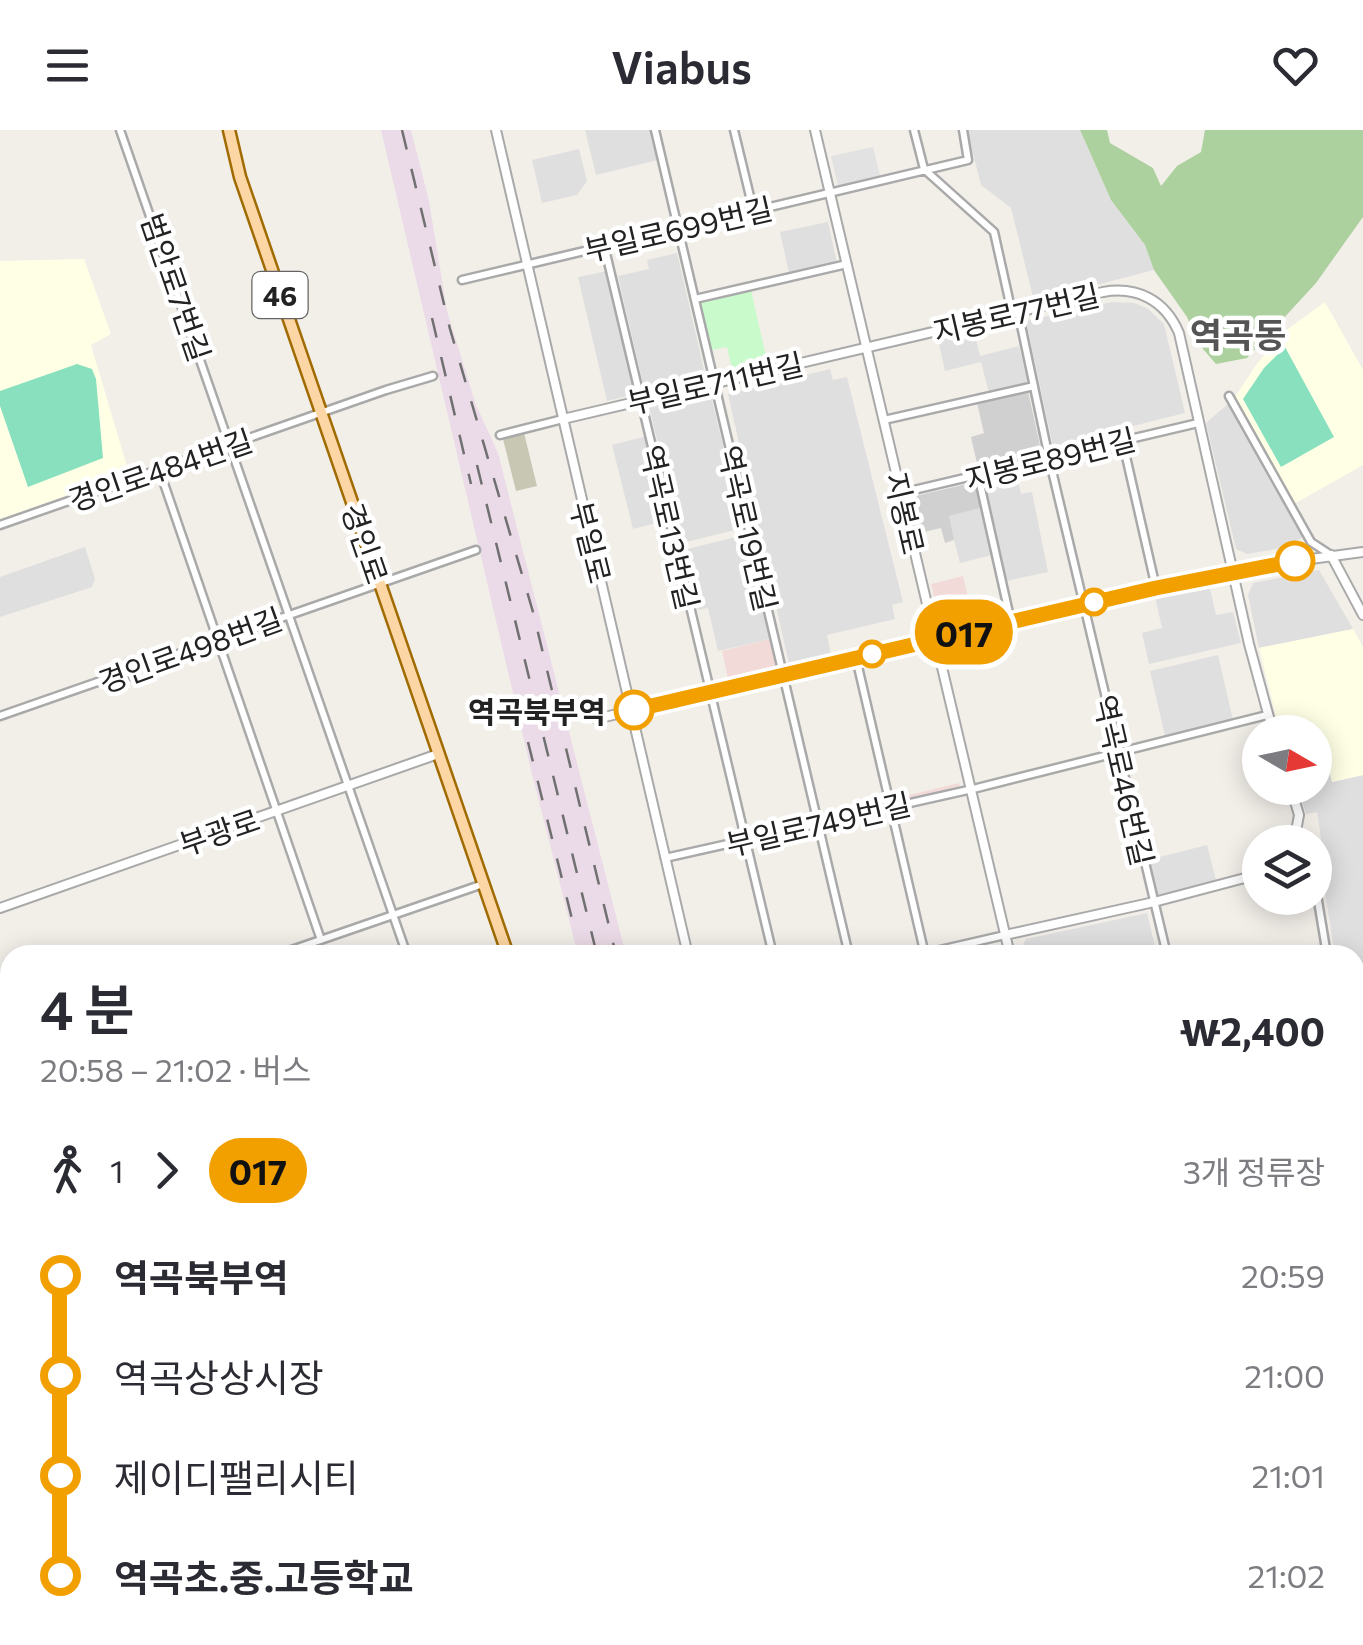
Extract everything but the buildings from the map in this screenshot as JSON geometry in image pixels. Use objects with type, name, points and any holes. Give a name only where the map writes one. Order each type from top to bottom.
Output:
[{"type":"main road","name":"경인로","points":[[229,130],[240,177],[504,945]]},
{"type":"street","name":"범안로7번길","points":[[120,130],[404,945]]},
{"type":"street","name":"부일로","points":[[496,130],[686,945]]},
{"type":"street","name":"역곡로19번길","points":[[655,130],[848,945]]},
{"type":"street","points":[[734,130],[753,210]]},
{"type":"street","name":"지봉로","points":[[815,130],[1008,945]]},
{"type":"street","points":[[914,130],[924,170]]},
{"type":"street","name":"부일로699번길","points":[[462,280],[968,160],[963,130]]},
{"type":"street","name":"역곡로46번길","points":[[924,170],[994,232],[1034,386],[1165,945]]},
{"type":"street","name":"역곡로13번길","points":[[604,246],[771,945]]},
{"type":"street","points":[[695,300],[848,264]]},
{"type":"street","name":"지봉로77번길","points":[[867,346],[1124,290],[1142,293],[1162,307],[1178,333],[1198,423]]},
{"type":"street","name":"부일로711번길","points":[[563,419],[867,346]]},
{"type":"street","name":"경인로484번길","points":[[0,525],[433,376]]},
{"type":"street","points":[[884,420],[1034,386]]},
{"type":"street","points":[[1229,396],[1311,542],[1331,556],[1363,615]]},
{"type":"street","points":[[500,434],[563,419]]},
{"type":"street","points":[[1198,423],[1267,715]]},
{"type":"street","name":"지봉로89번길","points":[[902,493],[1198,423]]},
{"type":"street","points":[[1122,439],[1156,588]]},
{"type":"street","points":[[159,469],[320,940]]},
{"type":"street","points":[[978,476],[1011,622]]},
{"type":"street","name":"경인로498번길","points":[[0,716],[476,550]]},
{"type":"street","points":[[596,718],[1156,588],[1363,552]]},
{"type":"street","points":[[856,658],[921,945]]},
{"type":"street","name":"부일로749번길","points":[[665,858],[1242,721]]},
{"type":"street","name":"부광로","points":[[0,908],[438,754]]},
{"type":"street","points":[[962,945],[1242,879]]},
{"type":"street","points":[[306,945],[483,884]]},
{"type":"street","points":[[1320,915],[1325,945]]},
{"type":"shaded area","points":[[381,130],[411,130],[429,201],[447,311],[476,405],[498,453],[623,945],[575,945]]},
{"type":"shaded area","points":[[585,130],[650,130],[658,160],[596,175]]},
{"type":"shaded area","points":[[967,130],[1080,130],[1111,200],[1145,245],[1154,270],[1034,301],[1011,208],[981,185]]},
{"type":"shaded area","points":[[873,147],[880,176],[838,186],[831,156]]},
{"type":"shaded area","points":[[579,149],[587,181],[577,195],[542,203],[532,160]]},
{"type":"shaded area","points":[[828,222],[837,263],[789,273],[780,232]]},
{"type":"shaded area","points":[[677,253],[706,378],[645,392],[618,276],[649,269],[647,260]]},
{"type":"shaded area","points":[[84,259],[111,334],[91,345],[128,470],[125,475],[0,519],[0,261]]},
{"type":"shaded area","points":[[607,271],[635,394],[607,401],[578,277]]},
{"type":"shaded area","points":[[1112,302],[1147,308],[1164,324],[1185,413],[1053,446],[1026,321]]},
{"type":"shaded area","points":[[1325,302],[1363,370],[1363,465],[1294,504],[1235,397],[1285,331]]},
{"type":"shaded area","points":[[974,330],[980,356],[1019,346],[1027,380],[1024,385],[989,393],[981,362],[945,371],[938,340]]},
{"type":"shaded area","points":[[830,369],[833,380],[847,377],[903,602],[892,605],[895,619],[827,635],[831,655],[789,664],[728,394]]},
{"type":"shaded area","points":[[1028,391],[1042,455],[978,468],[971,437],[984,433],[977,403]]},
{"type":"shaded area","points":[[710,392],[743,528],[682,543],[649,407]]},
{"type":"shaded area","points":[[1228,404],[1303,537],[1288,547],[1247,554],[1236,549],[1206,423]]},
{"type":"shaded area","points":[[524,433],[537,486],[516,491],[503,439]]},
{"type":"shaded area","points":[[647,436],[668,520],[633,529],[612,445]]},
{"type":"shaded area","points":[[1016,471],[1021,494],[1032,492],[1048,572],[1006,581],[983,483],[986,478]]},
{"type":"shaded area","points":[[975,482],[981,508],[949,516],[954,540],[945,543],[941,528],[920,533],[911,497]]},
{"type":"shaded area","points":[[981,508],[992,555],[960,563],[948,516]]},
{"type":"shaded area","points":[[744,535],[770,639],[718,651],[708,608],[698,610],[683,550]]},
{"type":"shaded area","points":[[85,547],[95,579],[92,587],[0,617],[0,577]]},
{"type":"shaded area","points":[[1319,570],[1353,629],[1259,648],[1248,595],[1253,583]]},
{"type":"shaded area","points":[[963,576],[970,606],[938,613],[931,584]]},
{"type":"shaded area","points":[[1209,584],[1216,615],[1233,612],[1241,643],[1149,664],[1142,633],[1162,628],[1155,597]]},
{"type":"shaded area","points":[[1353,629],[1363,647],[1363,775],[1332,782],[1332,715],[1276,715],[1259,648]]},
{"type":"shaded area","points":[[770,639],[776,668],[728,678],[722,651]]},
{"type":"shaded area","points":[[1218,655],[1233,720],[1165,736],[1150,671]]},
{"type":"shaded area","points":[[1363,775],[1363,945],[1333,945],[1329,915],[1332,915],[1332,825],[1319,825],[1317,812],[1306,814],[1303,805],[1332,805],[1332,779]]},
{"type":"shaded area","points":[[959,783],[962,795],[896,811],[896,816],[890,818],[888,812],[825,827],[827,837],[817,840],[814,830],[752,845],[755,861],[749,862],[746,840],[665,858],[744,835],[745,823],[748,833],[812,818],[810,805],[818,803],[821,816],[885,801],[887,791],[893,799]]},
{"type":"shaded area","points":[[1207,845],[1216,880],[1159,895],[1156,892],[1148,860]]},
{"type":"shaded area","points":[[1147,913],[1155,945],[1023,945],[1026,939]]},
{"type":"green space","points":[[1080,130],[1107,130],[1110,143],[1153,168],[1161,186],[1177,166],[1201,152],[1205,130],[1363,130],[1363,217],[1316,283],[1247,358],[1216,364],[1197,342],[1187,317],[1154,270],[1145,245],[1111,200]]},
{"type":"green space","points":[[751,290],[767,361],[732,369],[727,347],[711,350],[700,302]]},
{"type":"green space","points":[[1285,347],[1334,437],[1281,467],[1243,399],[1264,368]]},
{"type":"green space","points":[[77,364],[92,369],[96,379],[103,458],[28,487],[0,406],[0,391]]},
{"type":"railway","points":[[402,130],[450,329],[533,612],[614,945]]},
{"type":"railway","points":[[432,318],[471,484]]},
{"type":"railway","points":[[477,465],[595,945]]},
{"type":"railway","points":[[528,742],[574,927]]},
{"type":"bus line","name":"017","points":[[634,710],[1156,588],[1295,561]]},
{"type":"place","name":"역곡북부역","points":[[634,710]]},
{"type":"district","name":"역곡동","points":[[1238,333]]}]
